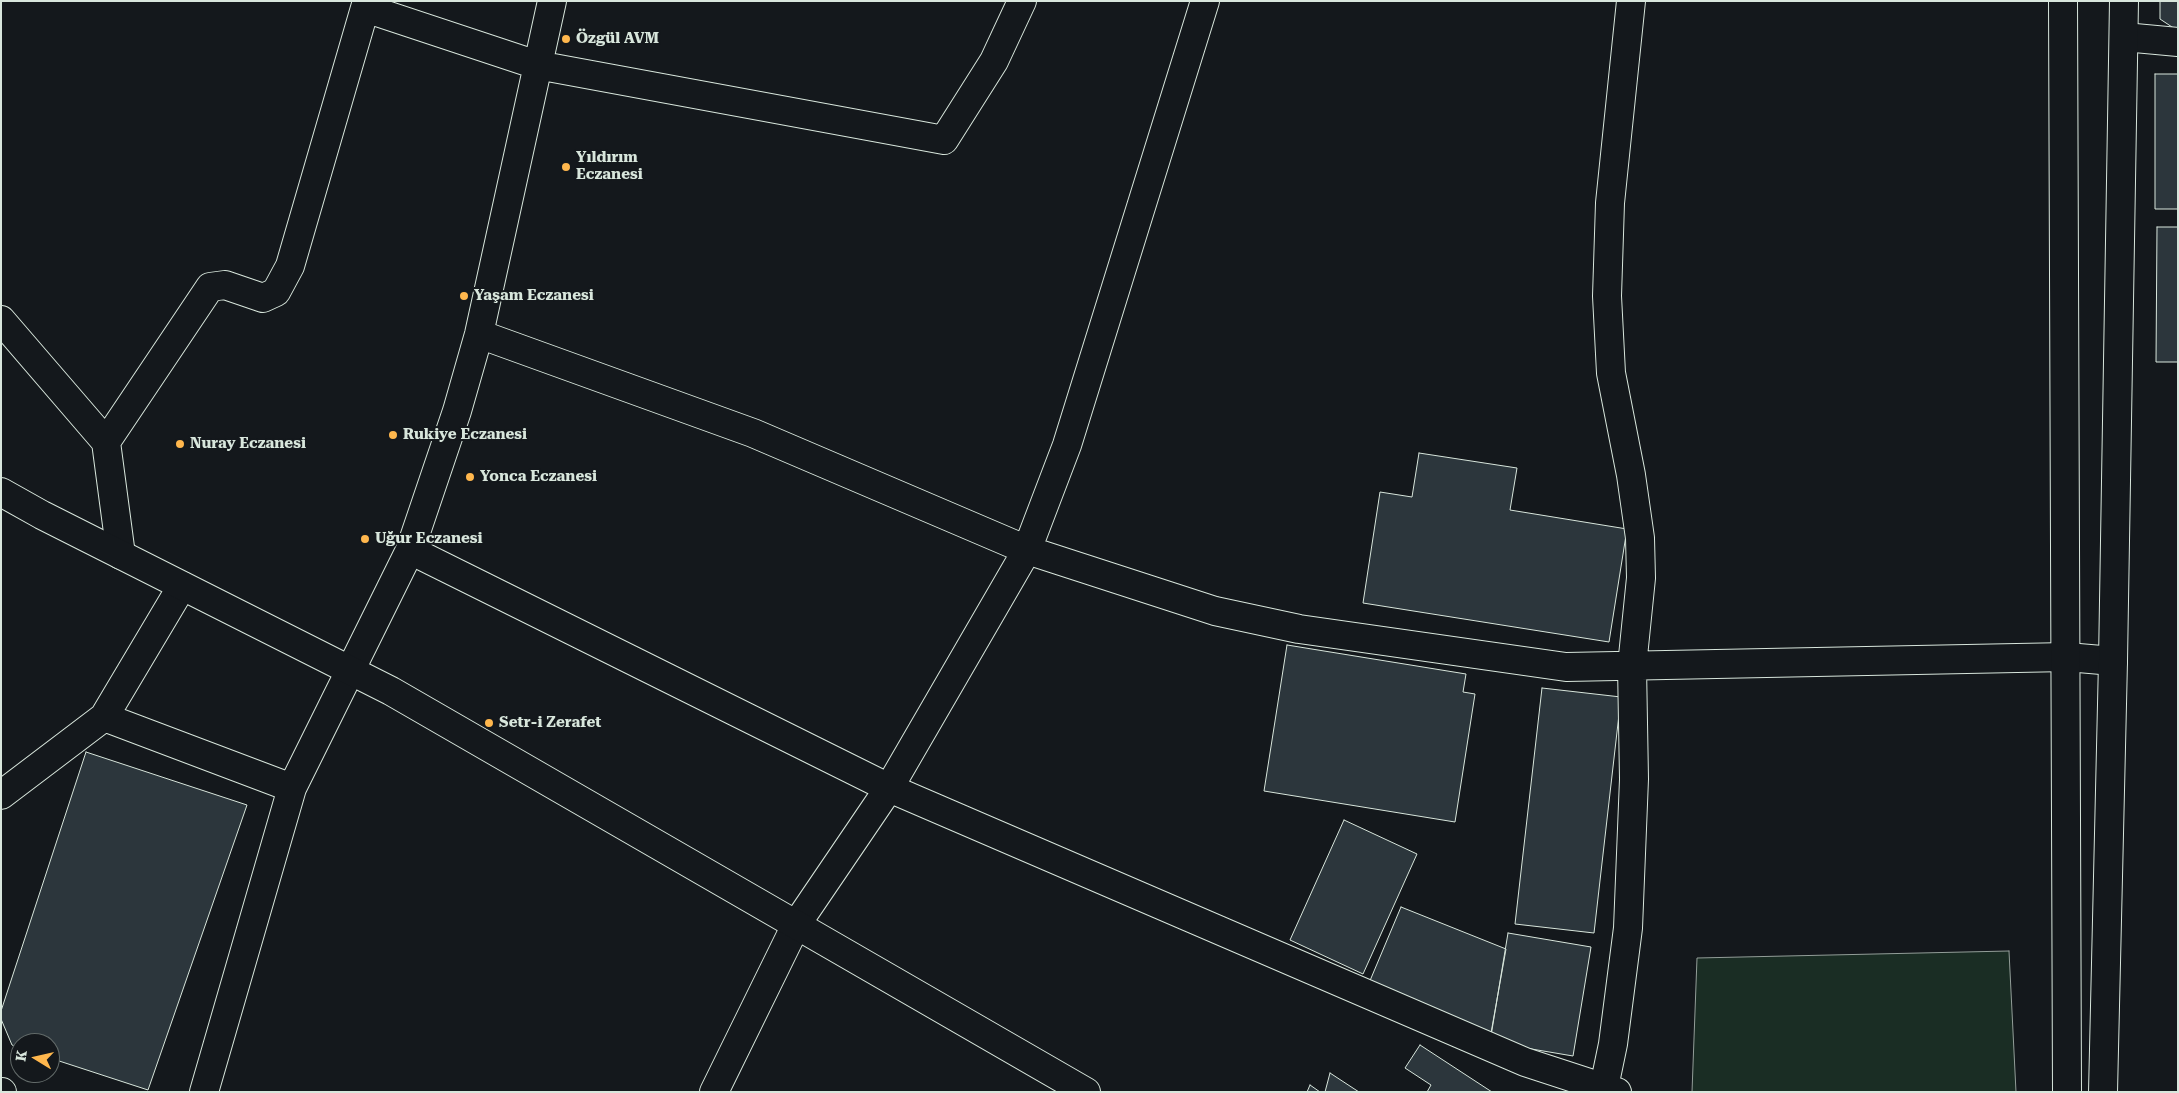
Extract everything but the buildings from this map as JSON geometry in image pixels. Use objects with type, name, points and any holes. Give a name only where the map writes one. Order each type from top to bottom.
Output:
[{"type":"street","points":[[204,1092],[292,788],[410,550],[457,412],[479,334],[552,1]]},
{"type":"street","points":[[106,442],[210,287],[225,285],[263,298],[276,292],[290,266],[366,5],[538,65],[944,140],[994,61],[1022,1]]},
{"type":"street","points":[[714,1092],[796,925],[889,788],[1027,550],[1070,436],[1205,1]]},
{"type":"street","points":[[410,550],[889,788],[1526,1062],[1608,1090],[1628,928],[1634,779],[1632,666],[1641,578],[1640,538],[1631,475],[1611,373],[1607,296],[1610,203],[1631,1]]},
{"type":"street","points":[[2063,1],[2067,658],[2067,1092]]},
{"type":"street","points":[[2103,1092],[2113,661],[2124,1]]},
{"type":"street","points":[[2124,38],[2178,42]]},
{"type":"street","points":[[1,320],[106,442],[121,555]]},
{"type":"street","points":[[479,334],[753,433],[1027,550],[1215,611],[1299,629],[1566,667],[2067,658],[2113,661]]},
{"type":"street","points":[[1,492],[121,555],[391,691],[1086,1092]]},
{"type":"street","points":[[1,795],[104,716],[182,586]]},
{"type":"street","points":[[104,716],[292,788]]},
{"type":"green space","points":[[2009,951],[2016,1092],[1692,1092],[1697,958]]},
{"type":"place","name":"Özgül AVM","points":[[566,39]]},
{"type":"place","name":"Yıldırım Eczanesi","points":[[566,167]]},
{"type":"place","name":"Yaşam Eczanesi","points":[[464,296]]},
{"type":"place","name":"Rukiye Eczanesi","points":[[393,435]]},
{"type":"place","name":"Nuray Eczanesi","points":[[180,444]]},
{"type":"place","name":"Yonca Eczanesi","points":[[470,477]]},
{"type":"place","name":"Uğur Eczanesi","points":[[365,539]]},
{"type":"place","name":"Setr-i Zerafet","points":[[489,723]]}]
